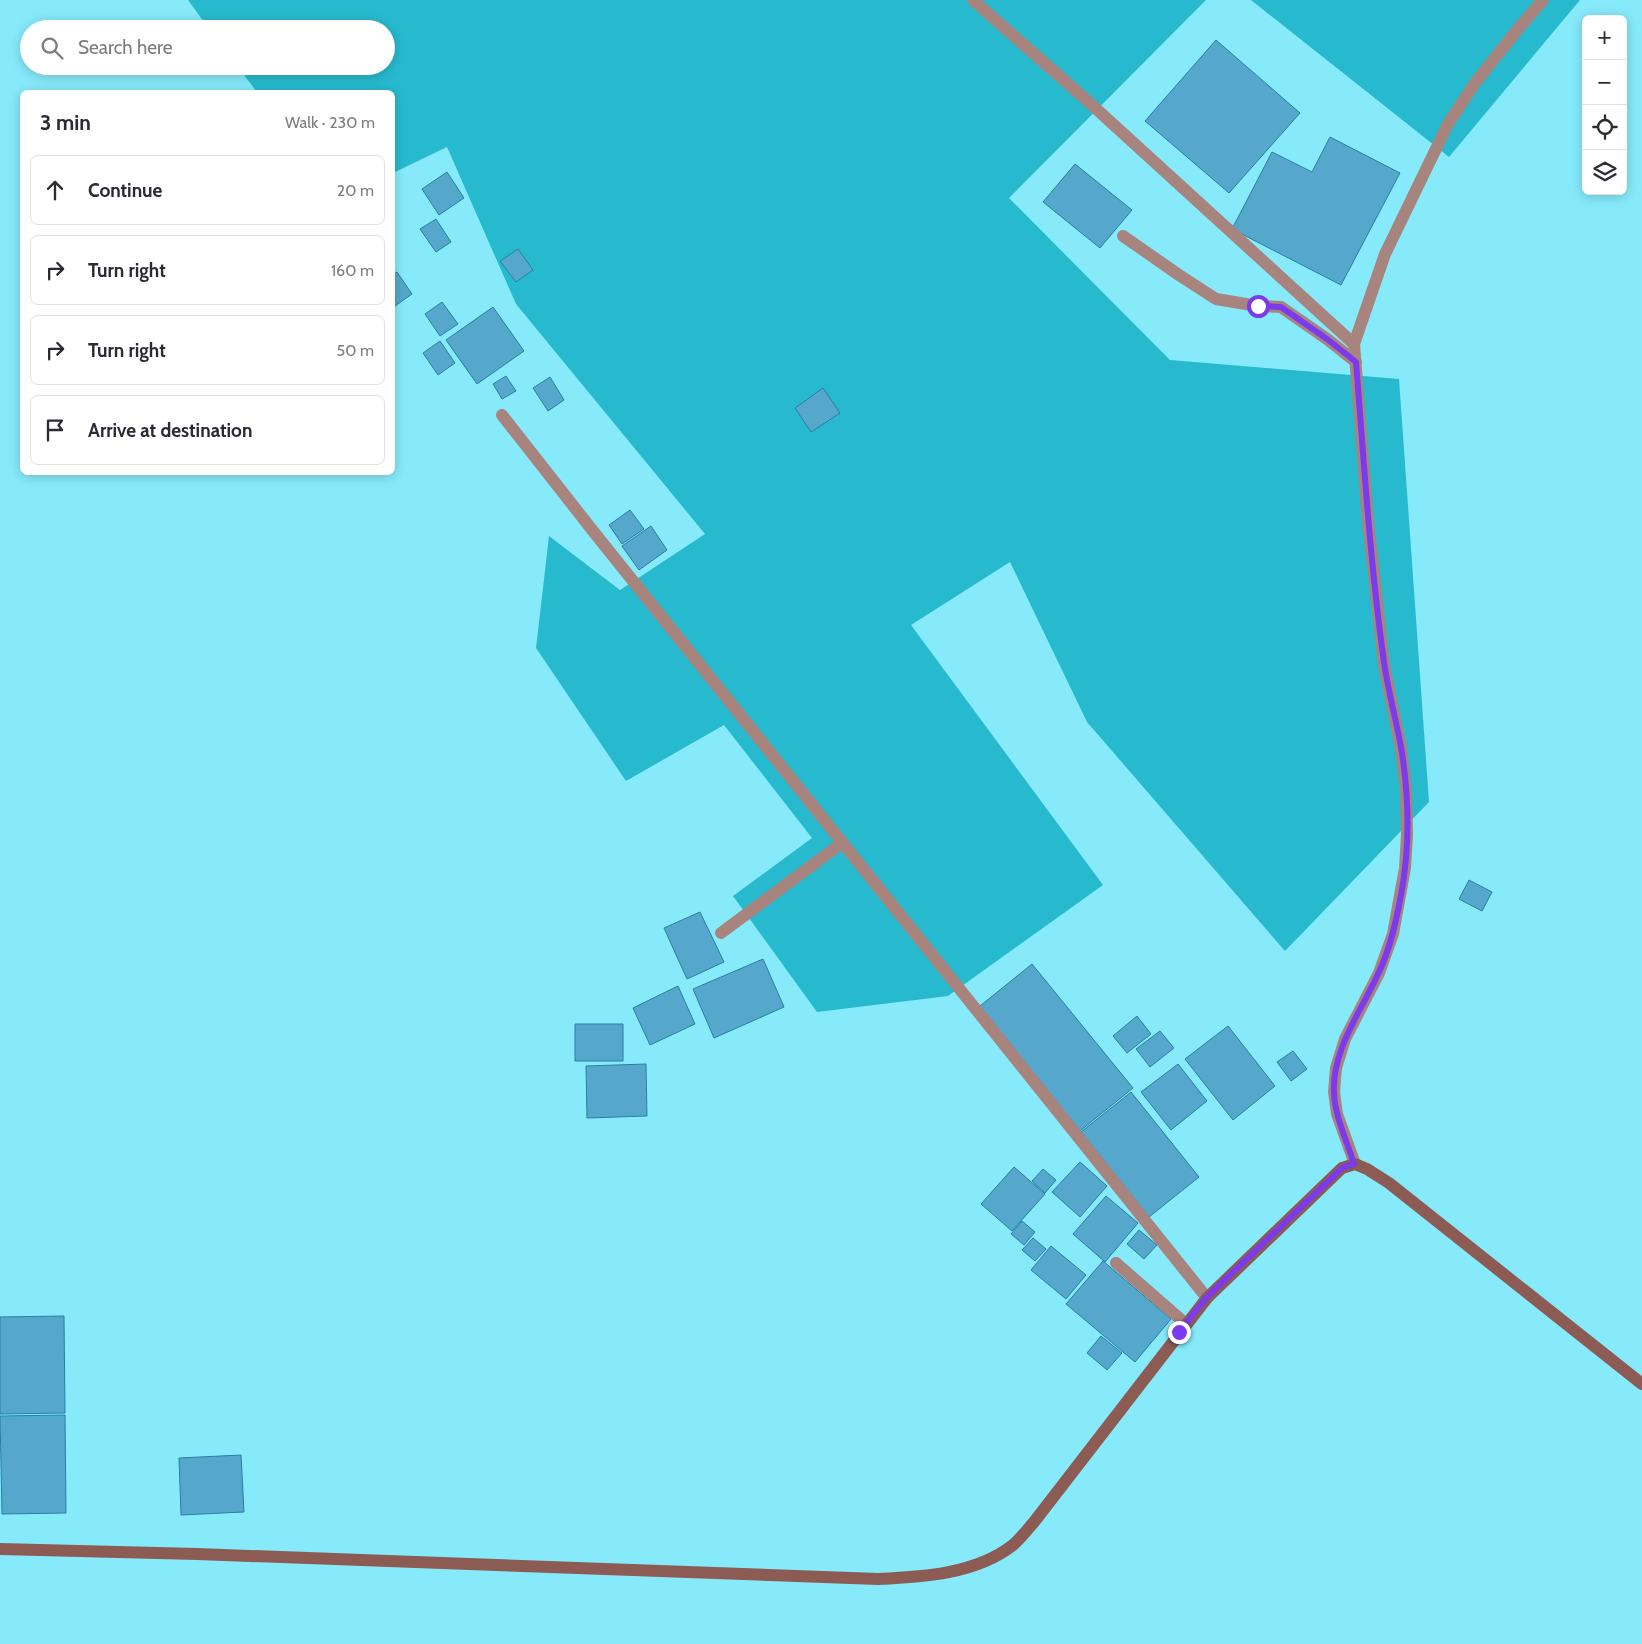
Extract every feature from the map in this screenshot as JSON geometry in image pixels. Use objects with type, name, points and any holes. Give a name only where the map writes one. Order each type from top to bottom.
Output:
[{"type":"street","points":[[973,0],[1092,105],[1354,344]]},
{"type":"street","points":[[1354,1164],[1337,1114],[1334,1092],[1336,1068],[1345,1039],[1379,973],[1393,934],[1405,868],[1407,835],[1406,790],[1401,748],[1384,665],[1368,522],[1354,344],[1385,254],[1448,124],[1476,83],[1543,0]]},
{"type":"street","points":[[1124,236],[1216,299],[1258,306],[1281,307],[1356,362]]},
{"type":"street","points":[[502,414],[593,531],[1206,1298]]},
{"type":"street","points":[[721,933],[842,843]]},
{"type":"street","points":[[0,1549],[878,1579],[944,1574],[991,1558],[1014,1544],[1034,1522],[1206,1298],[1342,1168],[1354,1164],[1368,1169],[1389,1183],[1642,1384]]},
{"type":"street","points":[[1116,1263],[1186,1324]]},
{"type":"water","points":[[188,0],[1206,0],[1009,198],[1170,360],[1399,379],[1429,802],[1285,951],[1087,722],[1010,562],[911,625],[1103,885],[948,996],[817,1012],[733,896],[812,838],[724,725],[626,781],[536,648],[549,536],[620,590],[705,534],[516,304],[447,147],[395,172],[395,90],[255,90],[244,75],[395,75],[395,20],[202,20]]},
{"type":"water","points":[[1251,0],[1580,0],[1449,157]]},
{"type":"building","points":[[1216,40],[1300,113],[1229,193],[1145,121]]},
{"type":"building","points":[[1330,137],[1400,173],[1341,285],[1232,229],[1272,152],[1312,172]]},
{"type":"building","points":[[1075,164],[1132,210],[1100,248],[1043,202]]},
{"type":"building","points":[[447,172],[464,198],[439,215],[422,189]]},
{"type":"building","points":[[436,219],[451,242],[436,252],[420,229]]},
{"type":"building","points":[[518,249],[533,270],[516,282],[500,261]]},
{"type":"building","points":[[397,272],[412,294],[395,306],[395,273]]},
{"type":"building","points":[[442,302],[458,324],[440,336],[425,314]]},
{"type":"building","points":[[493,307],[524,351],[477,384],[446,340]]},
{"type":"building","points":[[440,341],[455,363],[438,375],[423,353]]},
{"type":"building","points":[[506,376],[516,391],[502,399],[493,384]]},
{"type":"building","points":[[550,377],[564,400],[548,411],[533,388]]},
{"type":"building","points":[[823,388],[840,413],[811,432],[795,408]]},
{"type":"building","points":[[630,510],[644,529],[622,544],[609,525]]},
{"type":"building","points":[[651,526],[667,550],[639,570],[622,546]]},
{"type":"building","points":[[1469,880],[1492,892],[1482,911],[1459,899]]},
{"type":"building","points":[[700,912],[724,962],[687,979],[664,928]]},
{"type":"building","points":[[763,959],[784,1007],[714,1038],[693,989]]},
{"type":"building","points":[[1032,964],[1133,1088],[1080,1131],[980,1006]]},
{"type":"building","points":[[678,986],[695,1024],[650,1045],[633,1008]]},
{"type":"building","points":[[1137,1016],[1151,1034],[1127,1053],[1113,1036]]},
{"type":"building","points":[[575,1024],[623,1024],[623,1061],[575,1061]]},
{"type":"building","points":[[1228,1026],[1275,1086],[1233,1120],[1185,1059]]},
{"type":"building","points":[[1160,1031],[1174,1048],[1150,1067],[1136,1049]]},
{"type":"building","points":[[1293,1051],[1307,1069],[1291,1081],[1277,1062]]},
{"type":"building","points":[[646,1064],[647,1116],[587,1118],[586,1066]]},
{"type":"building","points":[[1178,1064],[1207,1101],[1171,1130],[1141,1092]]},
{"type":"building","points":[[1131,1092],[1199,1177],[1149,1217],[1081,1132]]},
{"type":"building","points":[[1080,1162],[1107,1186],[1080,1217],[1052,1192]]},
{"type":"building","points":[[1014,1167],[1045,1194],[1012,1231],[981,1204]]},
{"type":"building","points":[[1043,1169],[1056,1180],[1045,1193],[1032,1181]]},
{"type":"building","points":[[1106,1196],[1138,1223],[1105,1262],[1073,1234]]},
{"type":"building","points":[[1022,1221],[1035,1232],[1024,1245],[1011,1234]]},
{"type":"building","points":[[1139,1230],[1157,1245],[1144,1259],[1127,1244]]},
{"type":"building","points":[[1033,1238],[1046,1249],[1035,1261],[1022,1250]]},
{"type":"building","points":[[1051,1246],[1086,1275],[1066,1299],[1031,1270]]},
{"type":"building","points":[[1103,1261],[1171,1319],[1135,1362],[1066,1304]]},
{"type":"building","points":[[64,1316],[65,1413],[0,1414],[0,1317]]},
{"type":"building","points":[[1101,1336],[1122,1353],[1107,1370],[1087,1353]]},
{"type":"building","points":[[65,1415],[66,1513],[2,1514],[0,1416]]},
{"type":"building","points":[[241,1455],[244,1512],[181,1515],[179,1458]]},
{"type":"route","points":[[1179,1332],[1206,1298],[1342,1168],[1354,1164],[1337,1114],[1334,1092],[1336,1068],[1345,1039],[1379,973],[1393,934],[1405,868],[1407,835],[1406,790],[1401,748],[1384,665],[1368,522],[1356,362],[1281,307],[1258,306]]}]
